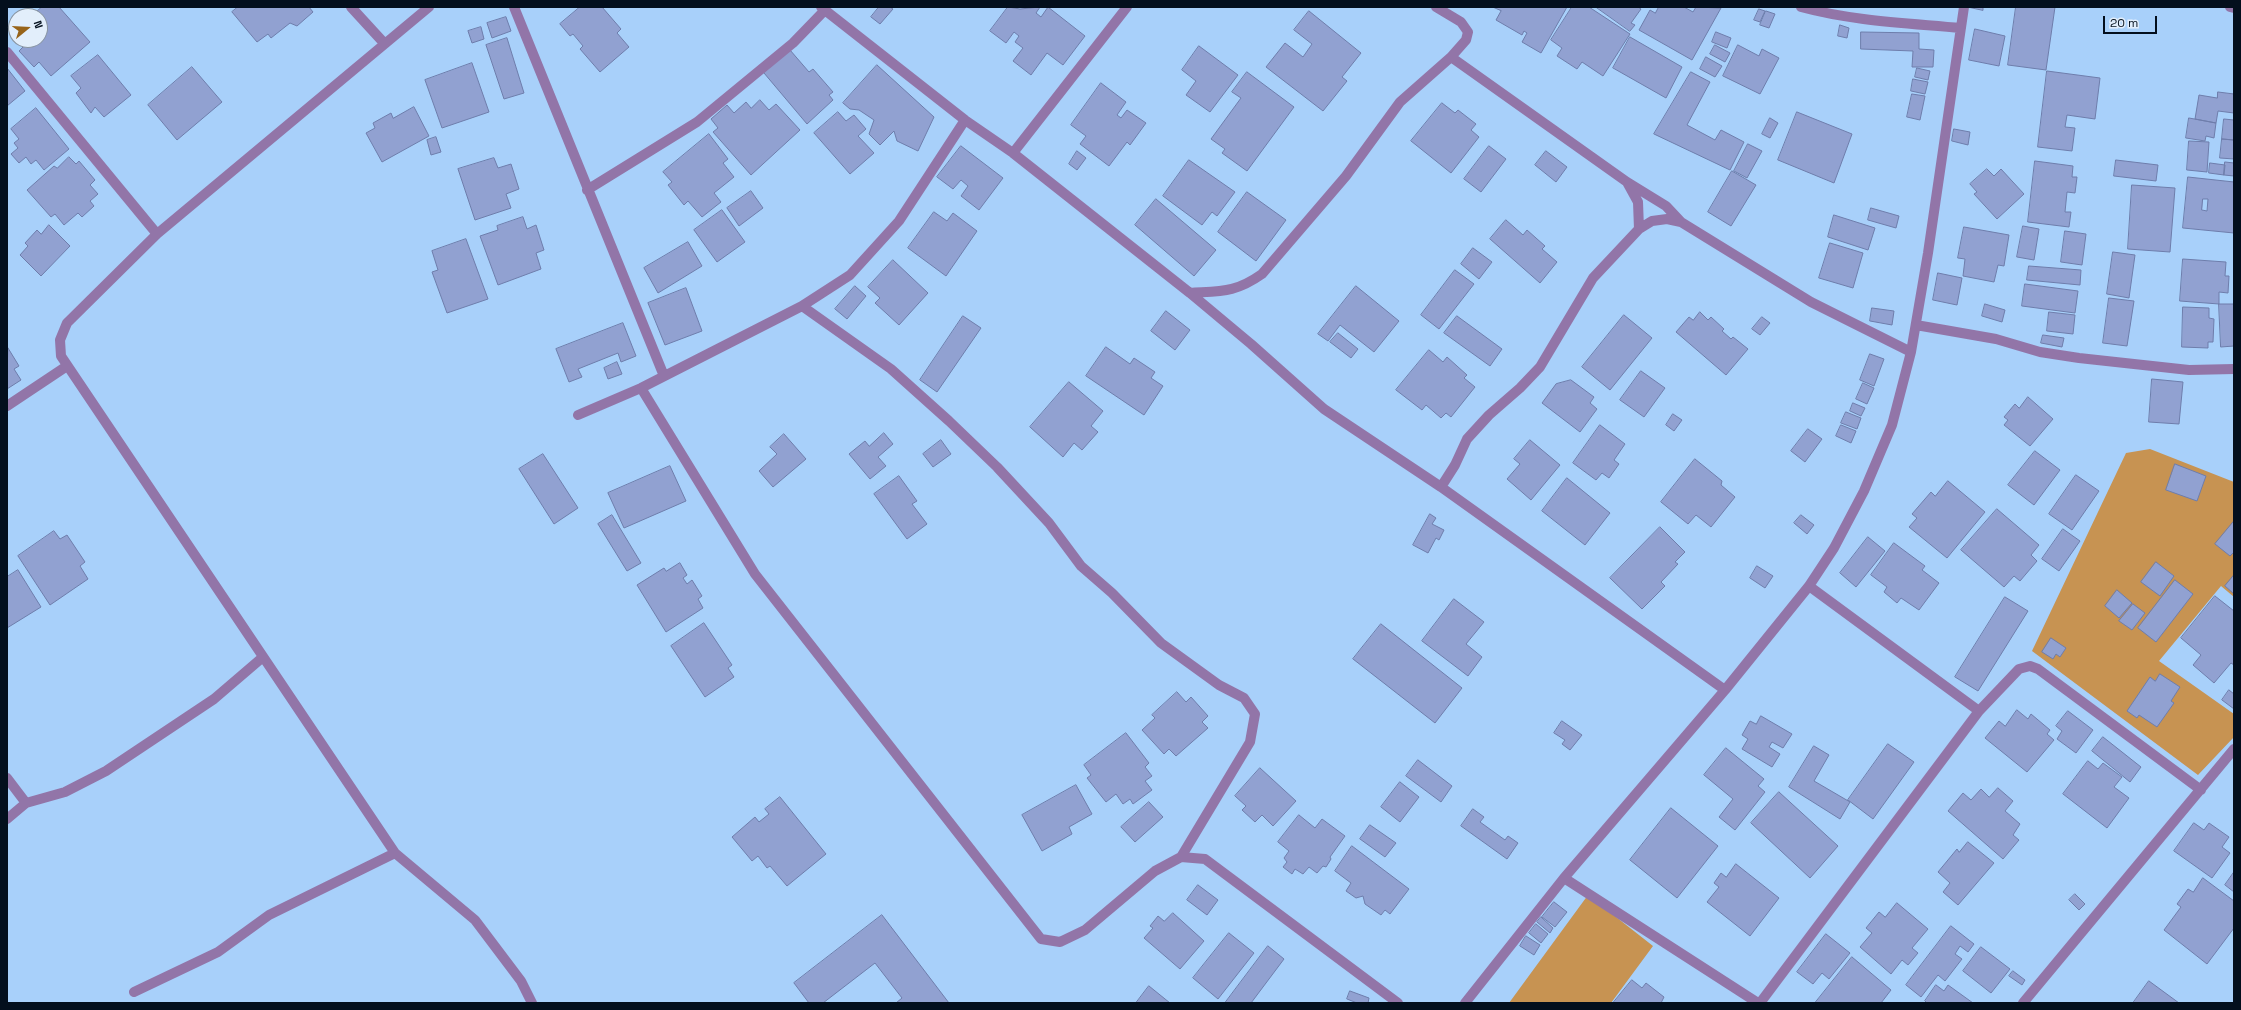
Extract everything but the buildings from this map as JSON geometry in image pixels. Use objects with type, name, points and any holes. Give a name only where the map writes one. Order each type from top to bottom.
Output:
[{"type":"street","points":[[351,7],[384,43]]},
{"type":"street","points":[[429,7],[157,234],[67,323],[60,340],[61,356],[395,853],[475,920],[521,981],[532,1003]]},
{"type":"street","points":[[514,7],[587,190],[664,376]]},
{"type":"street","points":[[1013,153],[1127,7]]},
{"type":"street","points":[[1190,293],[1245,286],[1262,274],[1346,176],[1400,102],[1451,57],[1466,40],[1468,32],[1461,22],[1436,7]]},
{"type":"street","points":[[1801,7],[1820,12],[1880,20],[1961,28]]},
{"type":"street","points":[[1465,1003],[1564,878],[1725,690],[1809,586],[1834,548],[1864,491],[1892,425],[1911,352],[1928,254],[1964,7]]},
{"type":"street","points":[[2230,7],[2234,8]]},
{"type":"street","points":[[587,190],[697,122],[793,43],[823,9],[965,120],[1013,153],[1190,293],[1251,344],[1324,409],[1441,487],[1725,690]]},
{"type":"street","points":[[7,52],[157,234]]},
{"type":"street","points":[[1451,57],[1627,182],[1666,206],[1681,222],[1811,302],[1911,352]]},
{"type":"street","points":[[578,415],[641,388],[802,306],[850,275],[899,221],[965,120]]},
{"type":"street","points":[[1627,182],[1638,202],[1639,229]]},
{"type":"street","points":[[1441,487],[1455,465],[1467,439],[1489,415],[1520,388],[1540,367],[1593,278],[1639,229],[1652,221],[1667,219],[1681,222]]},
{"type":"street","points":[[641,388],[755,574],[1041,939],[1060,942],[1085,930],[1155,871],[1181,857],[1250,742],[1255,714],[1244,698],[1219,684],[1160,643],[1112,592],[1081,566],[1049,523],[997,467],[949,421],[891,369],[802,306]]},
{"type":"street","points":[[1916,325],[1996,339],[2040,352],[2079,358],[2189,370],[2234,369]]},
{"type":"street","points":[[7,406],[67,366]]},
{"type":"street","points":[[1809,586],[1979,711]]},
{"type":"street","points":[[7,819],[26,803],[65,792],[106,771],[214,699],[263,657]]},
{"type":"street","points":[[1564,878],[1759,1003],[1979,711],[2019,669],[2030,666],[2038,669],[2200,790]]},
{"type":"street","points":[[2023,1003],[2234,749]]},
{"type":"street","points":[[7,778],[26,803]]},
{"type":"street","points":[[134,992],[218,952],[269,915],[395,853]]},
{"type":"street","points":[[1181,857],[1206,859],[1398,1003]]},
{"type":"shaded area","points":[[2150,449],[2234,482],[2234,597],[2221,586],[2159,661],[2234,714],[2234,737],[2198,775],[2032,651],[2126,453]]},
{"type":"shaded area","points":[[1588,895],[1653,946],[1611,1003],[1509,1003]]}]
